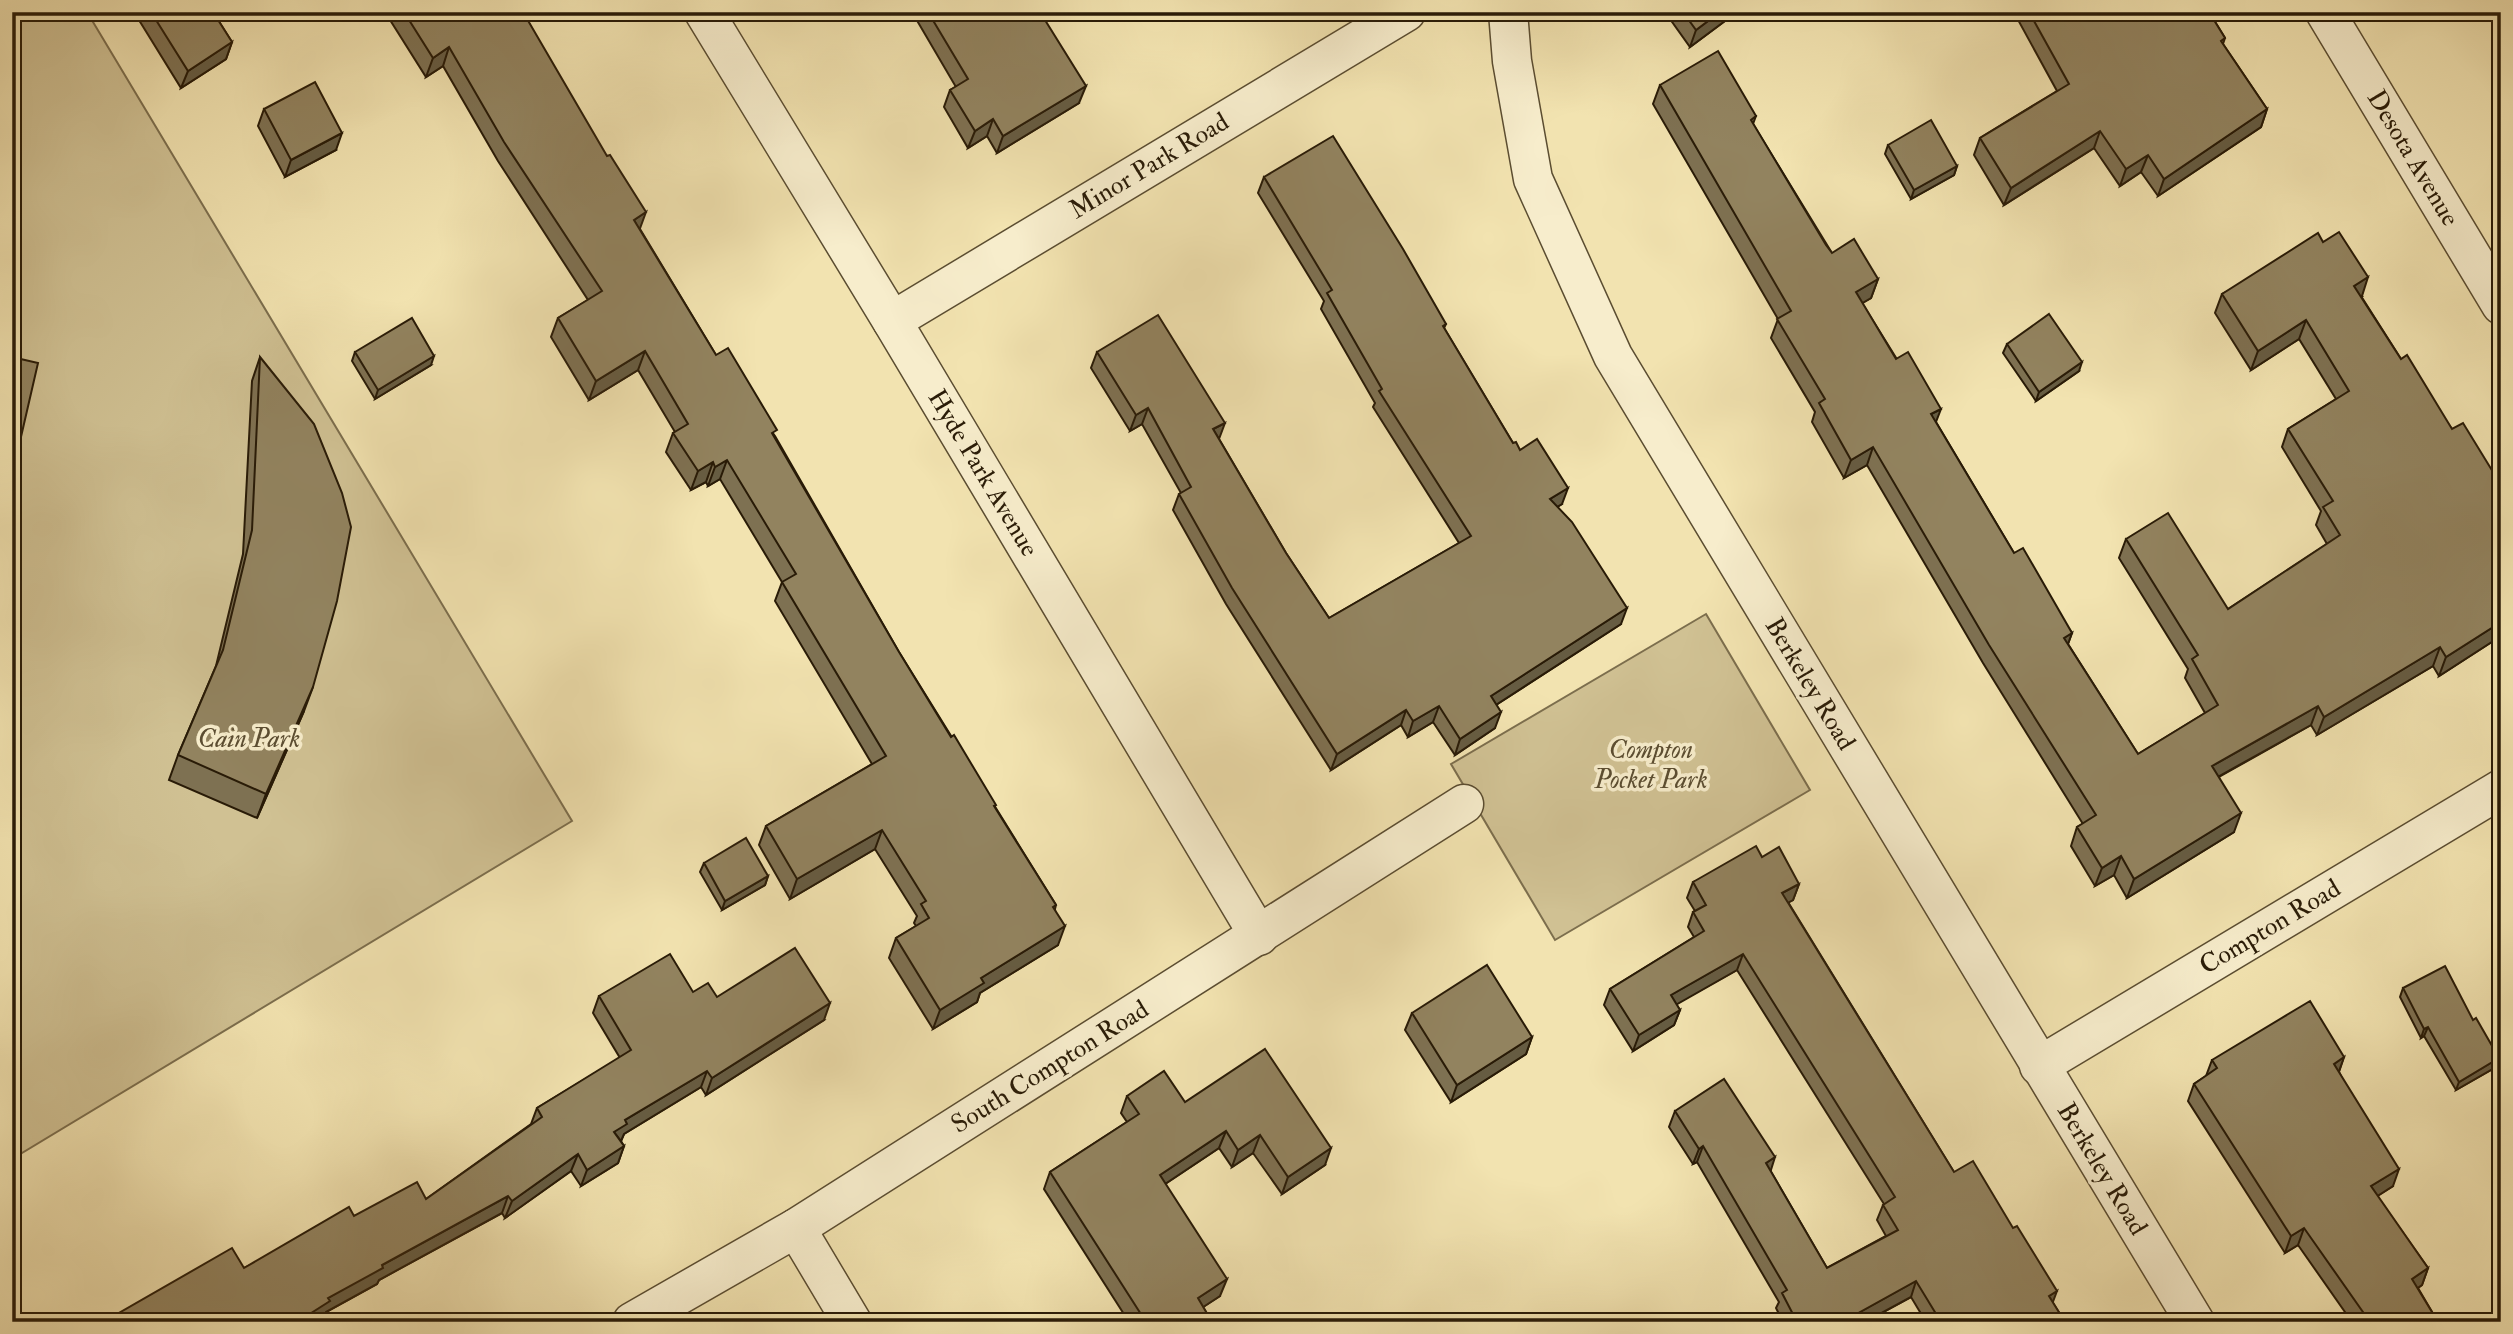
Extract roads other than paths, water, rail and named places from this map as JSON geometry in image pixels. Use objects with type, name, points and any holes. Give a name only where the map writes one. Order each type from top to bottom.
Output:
[{"type":"street","name":"Hyde Park Avenue","points":[[704,12],[1226,876],[1259,936]]},
{"type":"street","name":"Minor Park Road","points":[[892,321],[1406,12]]},
{"type":"street","name":"Berkeley Road","points":[[1508,12],[1512,61],[1533,179],[1613,356],[2195,1322]]},
{"type":"street","name":"Desota Avenue","points":[[2325,12],[2501,304]]},
{"type":"street","name":"Compton Road","points":[[2039,1066],[2501,789]]},
{"type":"street","name":"South Compton Road","points":[[632,1322],[796,1228],[1464,804]]},
{"type":"street","points":[[796,1228],[852,1322]]},
{"type":"park label","name":"Cain Park","points":[[249,739]]},
{"type":"park label","name":"Compton Pocket Park","points":[[1651,765]]}]
